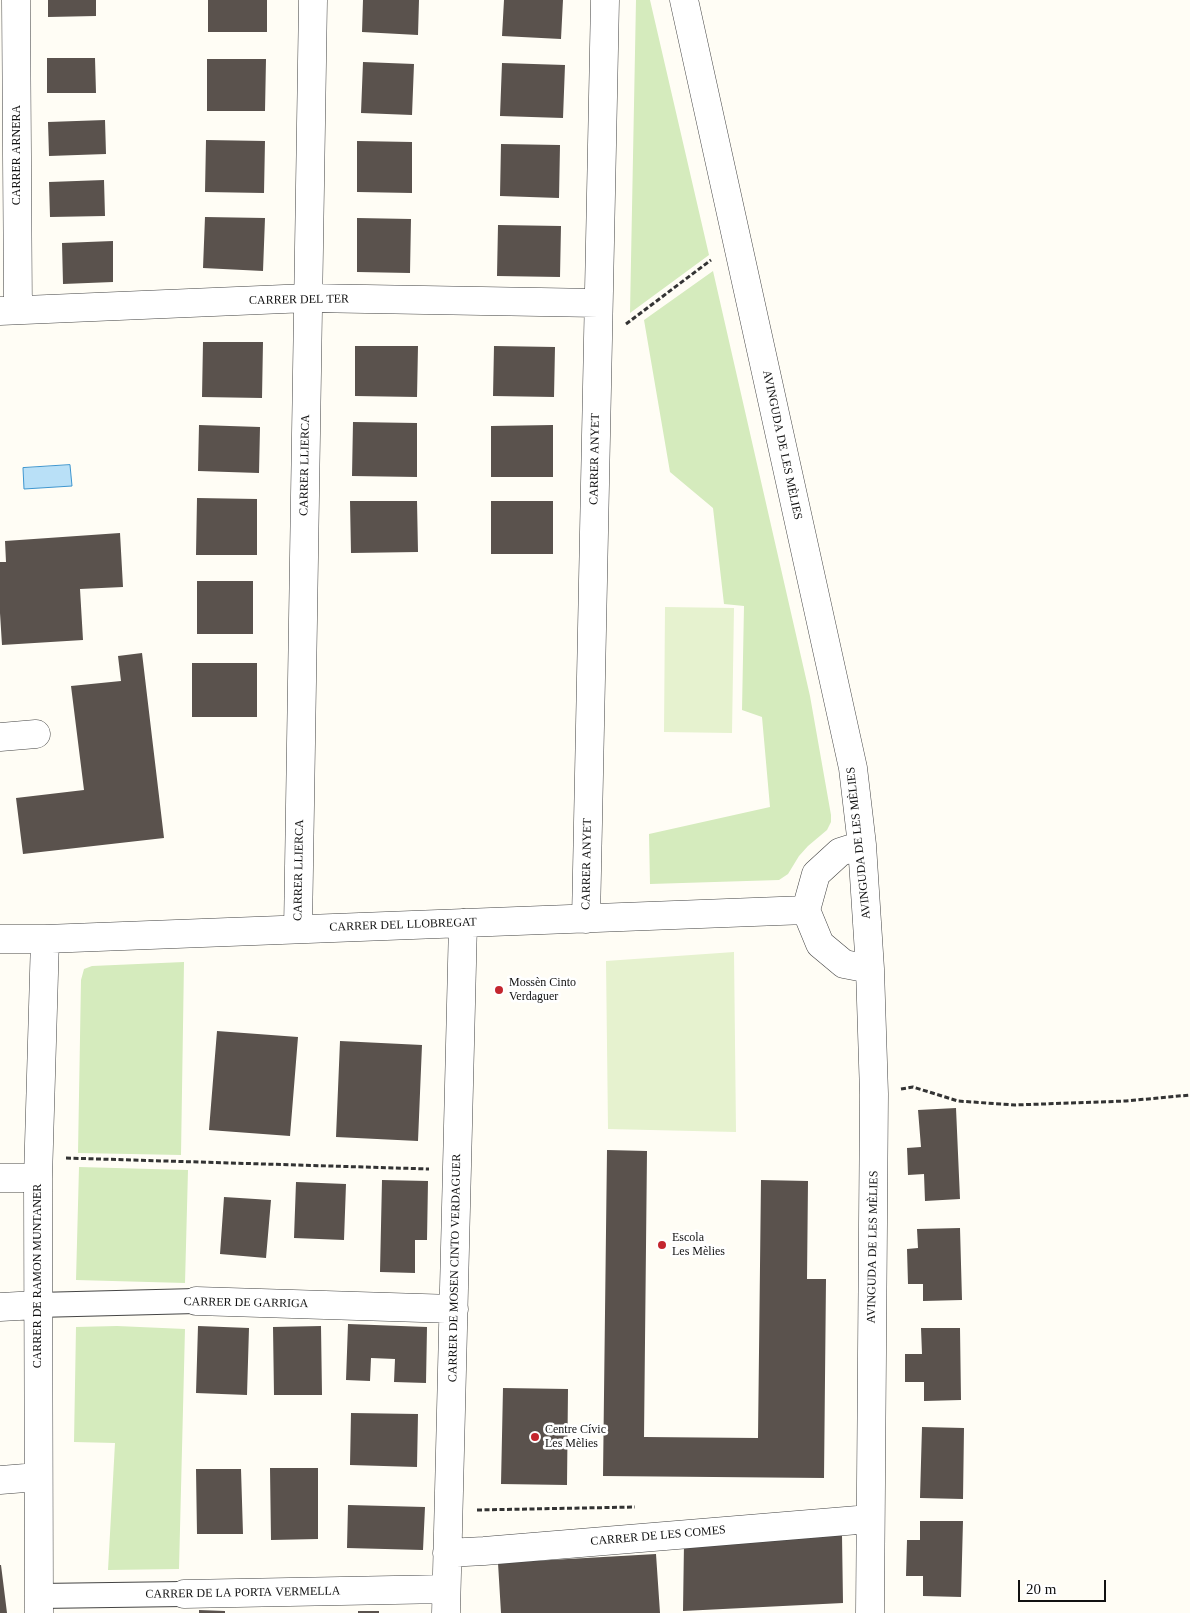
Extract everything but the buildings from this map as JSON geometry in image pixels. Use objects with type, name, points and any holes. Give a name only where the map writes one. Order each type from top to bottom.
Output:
[{"type":"street","name":"CARRER ARNERA","points":[[9,311],[16,0]]},
{"type":"street","name":"CARRER LLIERCA","points":[[298,929],[313,0]]},
{"type":"street","name":"CARRER ANYET","points":[[586,919],[604,0]]},
{"type":"street","name":"AVINGUDA DE LES MÈLIES","points":[[684,0],[853,768],[862,846],[870,969],[874,1094],[870,1613]]},
{"type":"street","name":"CARRER DEL TER","points":[[9,311],[308,298],[598,303]]},
{"type":"street","points":[[0,737],[36,734]]},
{"type":"street","points":[[862,846],[840,852],[816,874],[806,910],[820,944],[844,964],[870,969]]},
{"type":"street","name":"CARRER DEL LLOBREGAT","points":[[0,939],[44,939],[806,910]]},
{"type":"street","name":"CARRER DE MOSEN CINTO VERDAGUER","points":[[446,1601],[463,923]]},
{"type":"street","name":"CARRER DE RAMON MUNTANER","points":[[39,1604],[38,1167],[44,939]]},
{"type":"street","points":[[0,1178],[38,1167]]},
{"type":"street","name":"CARRER DE GARRIGA","points":[[37,1305],[196,1301],[454,1309]]},
{"type":"street","points":[[0,1307],[37,1305]]},
{"type":"street","points":[[0,1480],[38,1476]]},
{"type":"street","name":"CARRER DE LES COMES","points":[[447,1553],[870,1519]]},
{"type":"street","name":"CARRER DE LA PORTA VERMELLA","points":[[39,1604],[184,1594],[446,1601]]},
{"type":"path","points":[[598,331],[620,329],[714,258],[716,268]]},
{"type":"path","points":[[874,1094],[913,1087],[958,1101],[1015,1104],[1126,1101],[1190,1095]]},
{"type":"path","points":[[38,1167],[457,1170]]},
{"type":"green space","points":[[636,0],[650,0],[709,255],[630,313]]},
{"type":"green space","points":[[713,271],[810,696],[831,822],[827,830],[799,856],[788,874],[779,880],[650,884],[649,834],[770,807],[762,717],[742,710],[744,606],[724,604],[713,508],[670,472],[644,320]]},
{"type":"green space","points":[[665,607],[734,608],[732,733],[664,732]]},
{"type":"green space","points":[[734,952],[736,1132],[608,1129],[606,961]]},
{"type":"green space","points":[[184,962],[181,1155],[78,1153],[81,980],[84,969],[92,966]]},
{"type":"green space","points":[[79,1167],[188,1170],[185,1283],[76,1280]]},
{"type":"green space","points":[[117,1326],[185,1329],[179,1569],[108,1570],[115,1443],[74,1442],[76,1327]]},
{"type":"water","points":[[70,465],[72,486],[24,489],[23,468]]},
{"type":"place","name":"Mossèn Cinto Verdaguer","points":[[499,990]]},
{"type":"place","name":"Escola Les Mèlies","points":[[662,1245]]},
{"type":"place","name":"Centre Cívic Les Mèlies","points":[[535,1437]]}]
